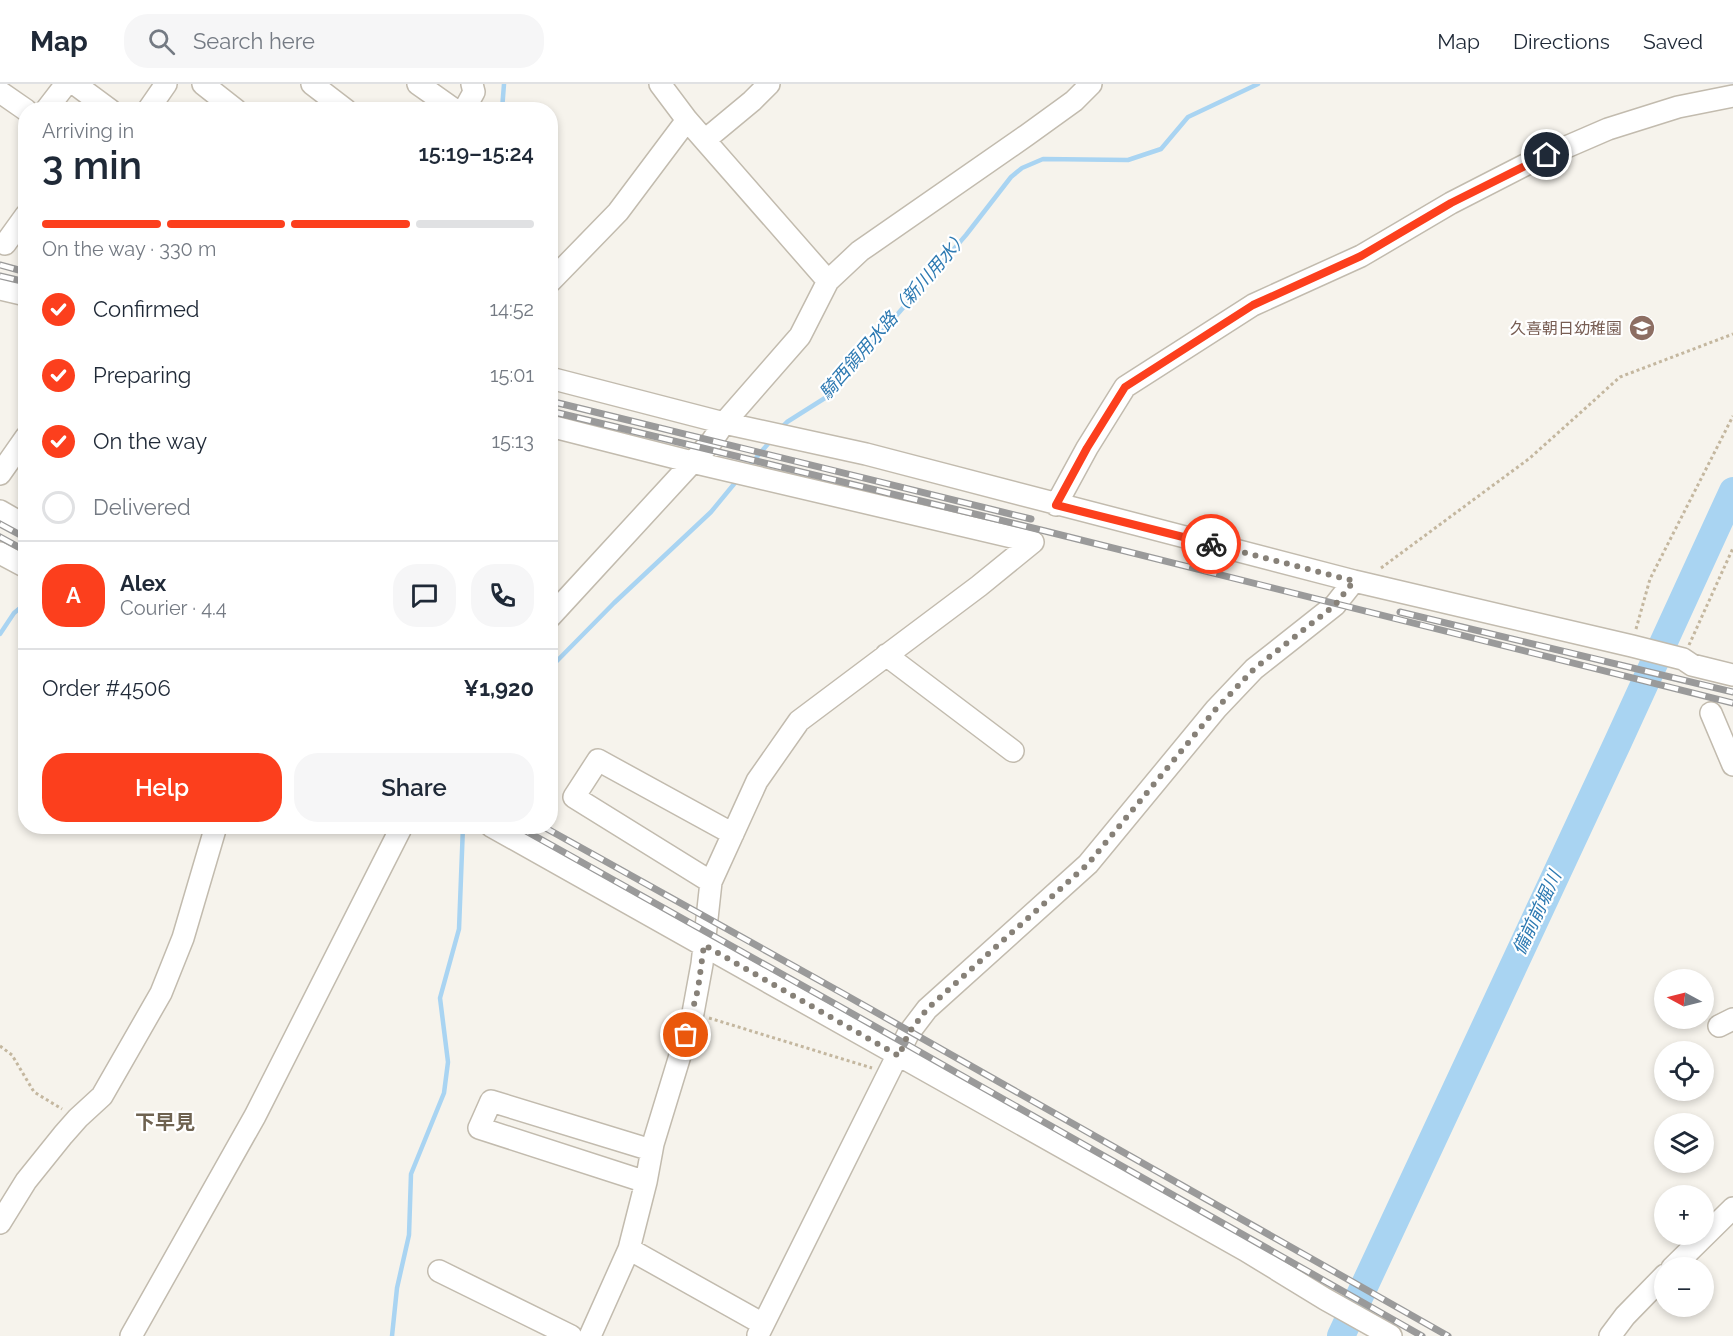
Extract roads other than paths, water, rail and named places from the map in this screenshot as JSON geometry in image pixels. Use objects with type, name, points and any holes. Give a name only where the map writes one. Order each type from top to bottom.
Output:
[{"type":"street","points":[[52,102],[66,84]]},
{"type":"street","points":[[75,84],[99,102]]},
{"type":"street","points":[[154,102],[166,84]]},
{"type":"street","points":[[203,84],[226,102]]},
{"type":"street","points":[[312,84],[336,102]]},
{"type":"street","points":[[418,84],[444,102]]},
{"type":"street","points":[[468,102],[474,92],[472,84]]},
{"type":"street","points":[[660,84],[687,120],[828,281]]},
{"type":"street","points":[[705,140],[769,84]]},
{"type":"street","points":[[558,608],[712,441],[724,423],[800,336],[828,281],[860,251],[1027,135],[1074,101],[1091,84]]},
{"type":"street","points":[[0,92],[18,104]]},
{"type":"street","points":[[1056,505],[1087,448],[1125,387],[1253,305],[1361,256],[1451,203],[1547,155],[1608,129],[1678,107],[1733,96]]},
{"type":"street","points":[[558,274],[618,212],[687,120]]},
{"type":"street","points":[[10,245],[18,230]]},
{"type":"street","points":[[0,289],[18,293]]},
{"type":"street","points":[[558,380],[724,423],[866,454],[1056,505],[1362,582],[1634,646],[1681,658],[1692,665],[1733,675]]},
{"type":"street","points":[[558,428],[1033,542],[799,721],[757,781],[711,882],[693,1013],[651,1150],[646,1182],[629,1249],[590,1336]]},
{"type":"street","points":[[0,474],[18,448]]},
{"type":"street","points":[[0,511],[18,521]]},
{"type":"street","points":[[0,553],[18,563]]},
{"type":"street","points":[[629,1249],[760,1330],[908,1034],[927,1009],[1088,864],[1216,709],[1254,669],[1362,582]]},
{"type":"street","points":[[886,655],[1013,751]]},
{"type":"street","points":[[1711,713],[1733,765]]},
{"type":"street","points":[[711,882],[573,797],[598,760],[733,834]]},
{"type":"street","points":[[0,1223],[26,1181],[78,1118],[102,1096],[161,993],[183,938],[214,834]]},
{"type":"street","points":[[131,1336],[255,1116],[398,834]]},
{"type":"street","points":[[505,834],[704,945],[894,1064],[1245,1250],[1390,1336]]},
{"type":"street","points":[[646,1182],[479,1128],[491,1101],[651,1150]]},
{"type":"street","points":[[1683,1257],[1733,1208]]},
{"type":"street","points":[[439,1271],[571,1336]]},
{"type":"street","points":[[1610,1336],[1625,1316],[1654,1286]]},
{"type":"waterway","points":[[503,102],[504,84]]},
{"type":"waterway","name":"騎西領用水路（新川用水）","points":[[781,428],[825,398],[966,235],[1011,177],[1022,168],[1043,159],[1128,160],[1161,149],[1188,117],[1258,84]]},
{"type":"waterway","name":"騎西領用水路（新川用水）","points":[[746,470],[772,439]]},
{"type":"waterway","name":"騎西領用水路（新川用水）","points":[[558,660],[614,603],[711,512],[739,478]]},
{"type":"waterway","name":"備前前堀川","points":[[1341,1336],[1733,491]]},
{"type":"waterway","points":[[0,634],[18,610]]},
{"type":"waterway","name":"騎西領用水路（新川用水）","points":[[392,1336],[397,1288],[409,1235],[411,1174],[444,1093],[448,1062],[440,998],[459,929],[463,834]]},
{"type":"railway","points":[[0,265],[18,270]]},
{"type":"railway","points":[[0,276],[18,280]]},
{"type":"railway","points":[[558,403],[1031,519]]},
{"type":"railway","points":[[558,413],[1045,531],[1733,703]]},
{"type":"railway","points":[[0,524],[18,534]]},
{"type":"railway","points":[[0,537],[18,547]]},
{"type":"railway","points":[[1400,612],[1733,692]]},
{"type":"railway","points":[[531,834],[1422,1336]]},
{"type":"railway","points":[[556,834],[1448,1336]]},
{"type":"place","name":"久喜朝日幼稚園","points":[[1642,328]]},
{"type":"district","name":"下早見","points":[[165,1122]]}]
